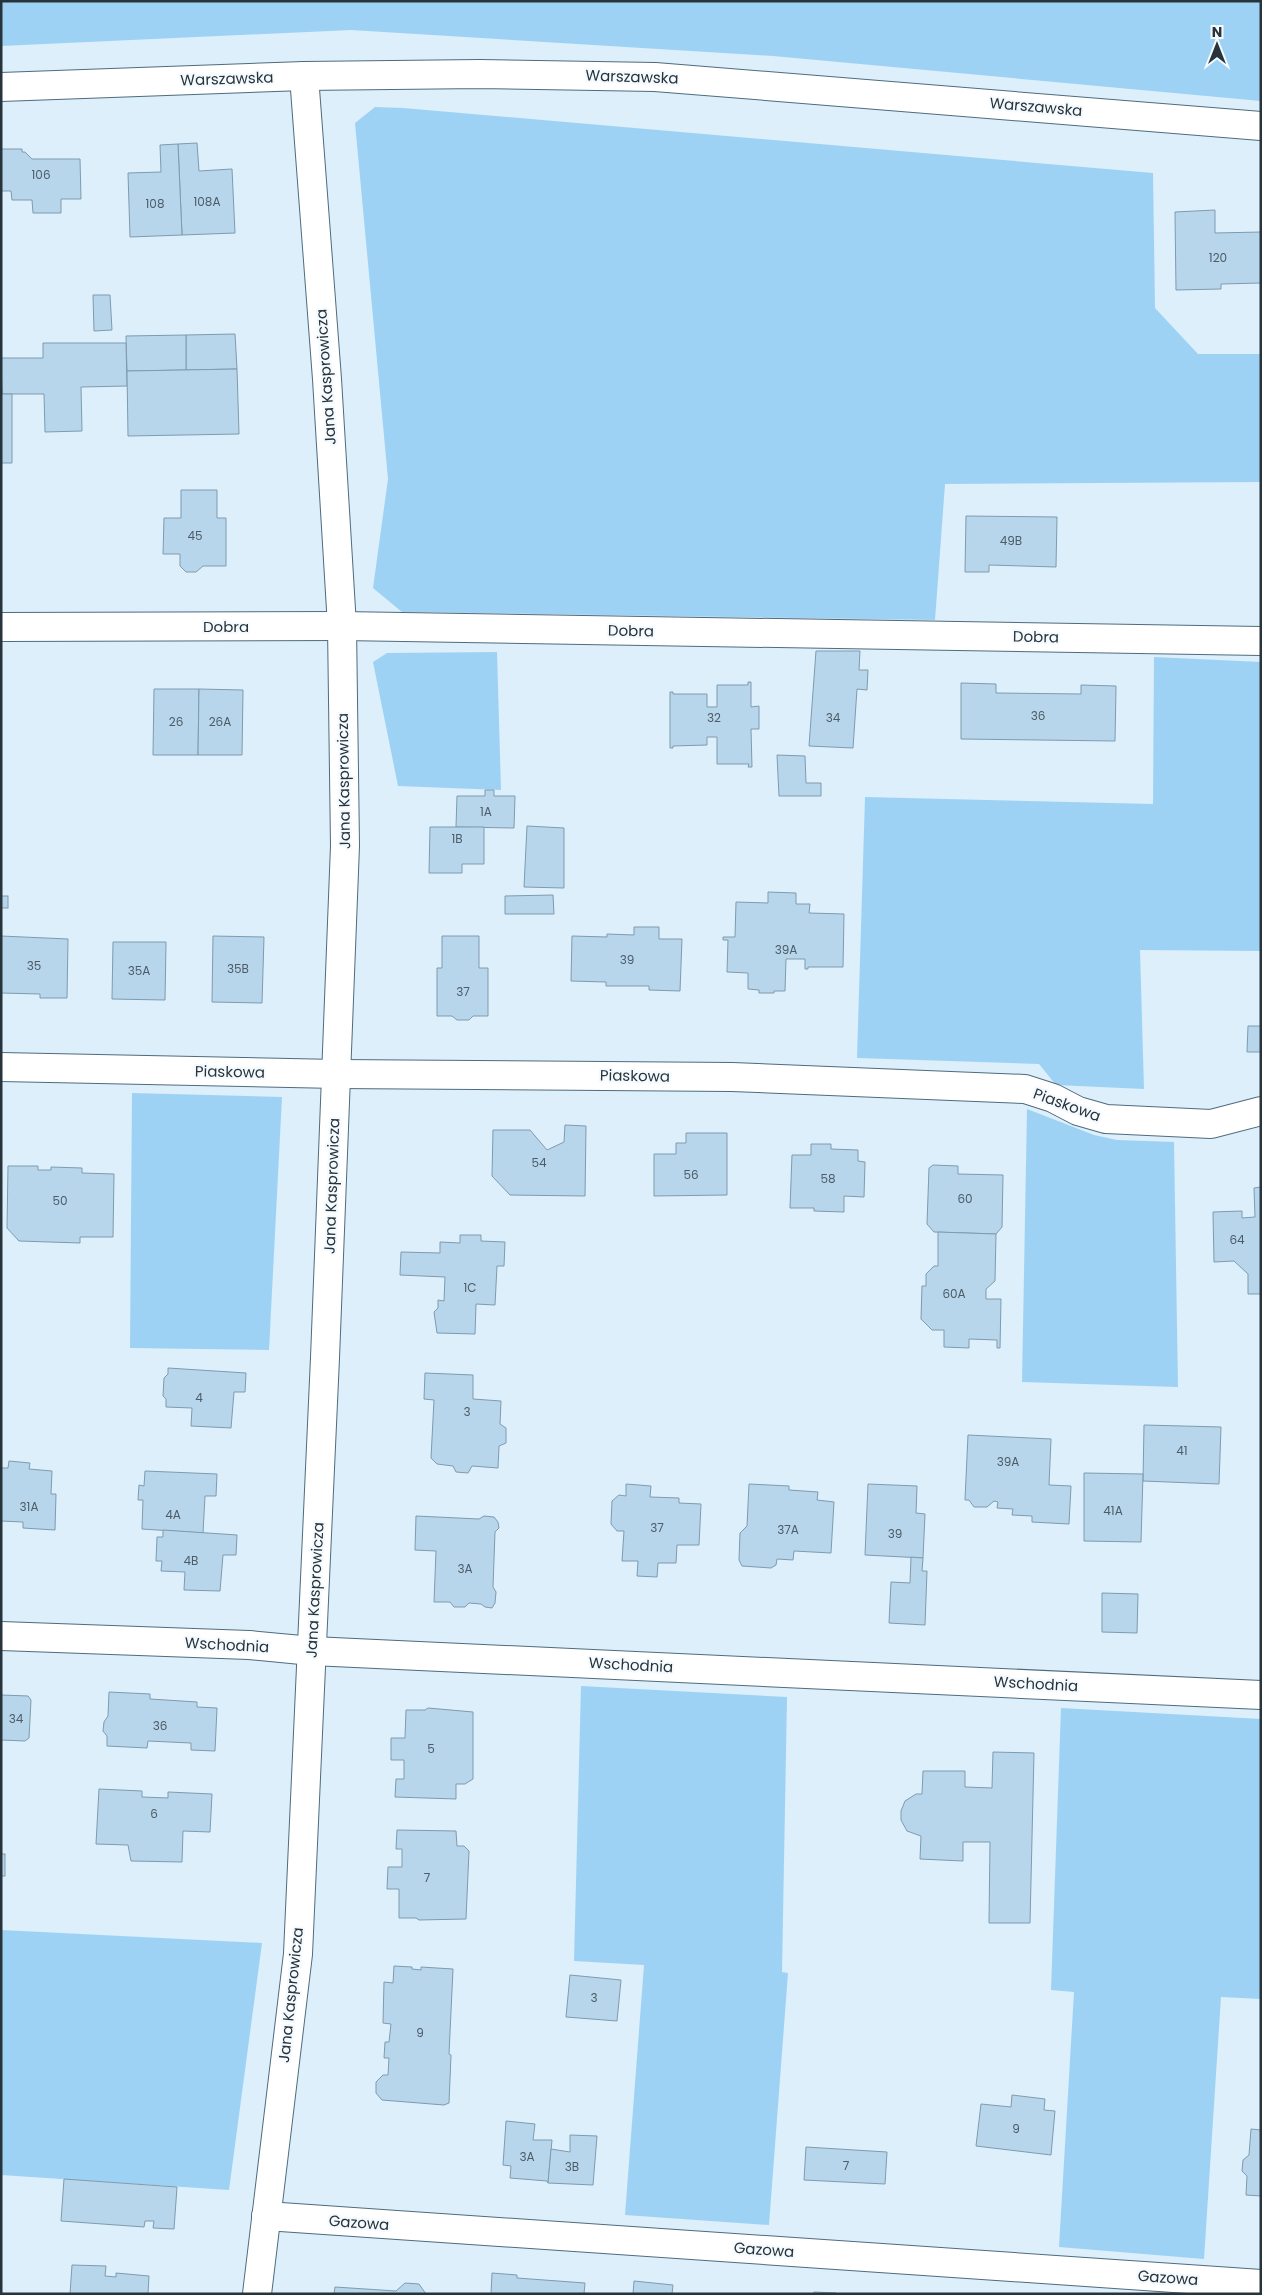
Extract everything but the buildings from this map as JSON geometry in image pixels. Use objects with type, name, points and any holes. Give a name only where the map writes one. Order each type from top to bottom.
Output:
[{"type":"street","name":"Warszawska","points":[[1,87],[304,76],[480,74],[655,77],[1261,126]]},
{"type":"street","name":"Jana Kasprowicza","points":[[256,2294],[298,1954],[337,1074],[345,846],[342,626],[326,369],[304,76]]},
{"type":"street","name":"Dobra","points":[[1,627],[342,626],[1261,641]]},
{"type":"street","name":"Piaskowa","points":[[1,1067],[337,1074],[732,1077],[1025,1090],[1053,1098],[1078,1111],[1106,1119],[1153,1123],[1212,1124],[1261,1111]]},
{"type":"street","name":"Wschodnia","points":[[1,1636],[249,1645],[312,1651],[1261,1695]]},
{"type":"street","name":"Gazowa","points":[[266,2216],[1261,2284]]},
{"type":"shaded area","points":[[1,1],[1261,1],[1261,101],[773,56],[351,30],[1,46]]},
{"type":"shaded area","points":[[375,107],[1153,173],[1155,308],[1198,354],[1261,354],[1261,482],[945,484],[935,620],[402,612],[373,588],[388,479],[355,123]]},
{"type":"shaded area","points":[[497,652],[501,790],[398,786],[373,662],[387,653]]},
{"type":"shaded area","points":[[1154,657],[1261,662],[1261,951],[1140,950],[1144,1089],[1056,1085],[1039,1064],[857,1058],[865,797],[1153,804]]},
{"type":"shaded area","points":[[132,1093],[282,1097],[269,1350],[130,1348]]},
{"type":"shaded area","points":[[1027,1109],[1094,1135],[1117,1140],[1174,1142],[1178,1387],[1022,1382]]},
{"type":"shaded area","points":[[581,1686],[787,1697],[782,1972],[788,1973],[769,2225],[625,2215],[644,1965],[574,1961]]},
{"type":"shaded area","points":[[1061,1708],[1261,1719],[1261,1999],[1221,1997],[1204,2259],[1059,2247],[1074,1992],[1051,1990]]},
{"type":"shaded area","points":[[1,1930],[262,1943],[229,2190],[1,2175]]}]
